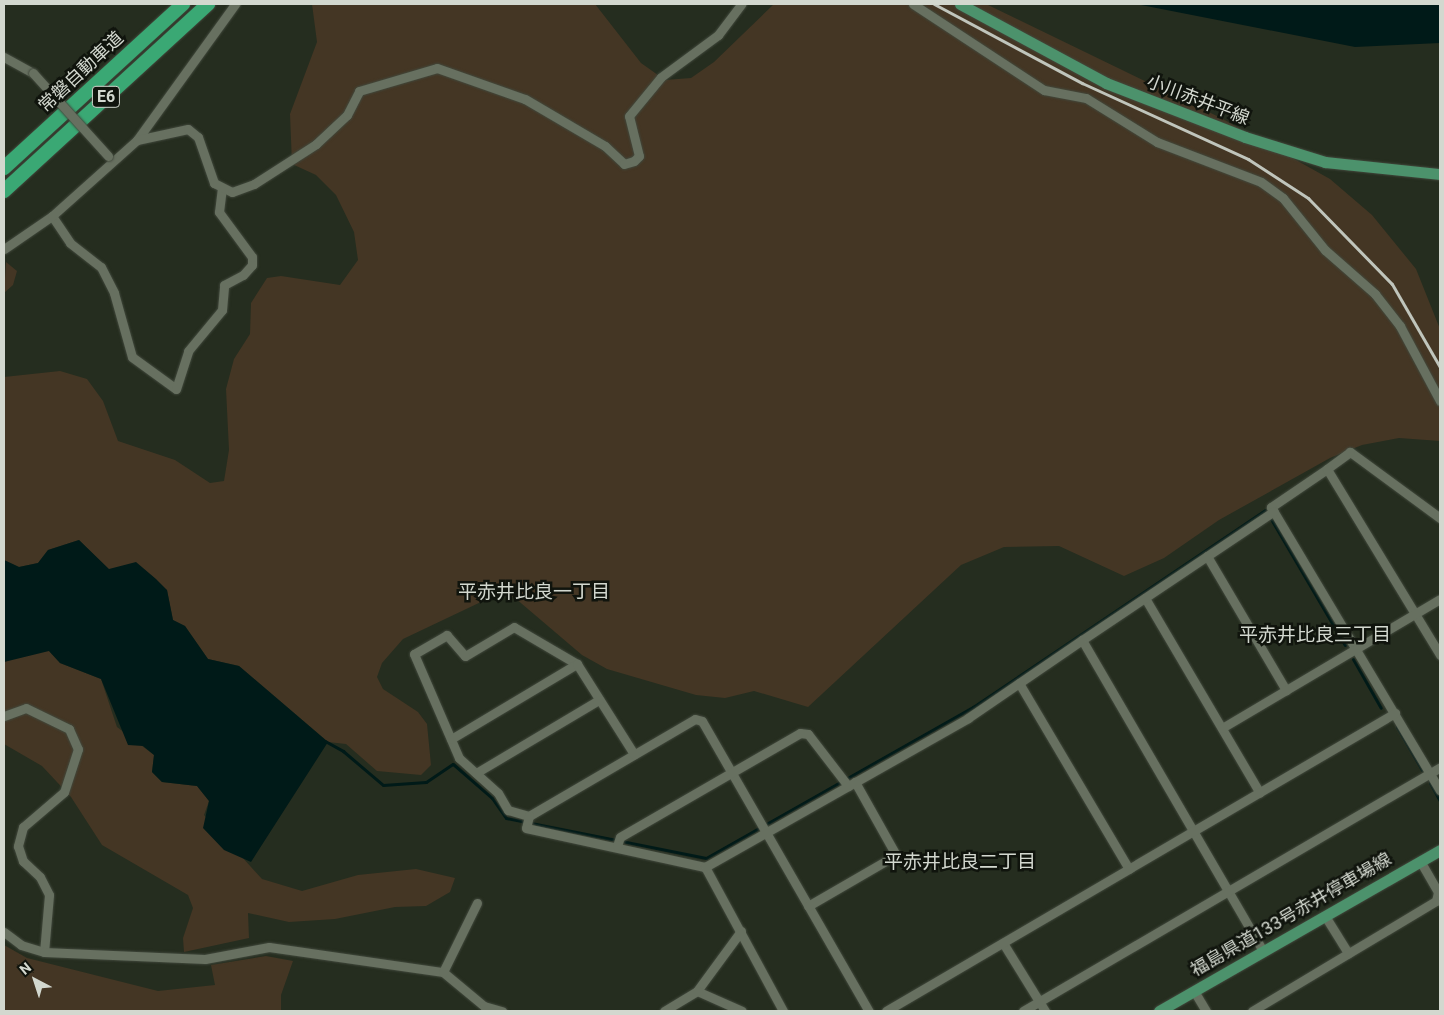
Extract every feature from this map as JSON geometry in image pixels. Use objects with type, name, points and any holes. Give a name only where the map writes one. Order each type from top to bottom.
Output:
[{"type":"highway","name":"常磐自動車道","points":[[4,168],[183,4]]},
{"type":"highway","name":"常磐自動車道","points":[[4,191],[208,4]]},
{"type":"main road","name":"小川赤井平線","points":[[960,4],[1106,83],[1245,137],[1325,162],[1440,174]]},
{"type":"main road","name":"福島県道133号赤井停車場線","points":[[1159,1011],[1440,850]]},
{"type":"street","points":[[4,248],[52,216],[111,159],[136,140],[235,4]]},
{"type":"street","points":[[136,140],[188,129],[198,137],[214,183],[222,189],[232,192],[254,184],[316,144],[347,115],[359,91],[437,68],[525,99],[605,146],[624,164],[634,161],[639,156],[629,116],[661,77],[718,35],[740,4]]},
{"type":"street","points":[[913,4],[1044,90],[1086,98],[1158,142],[1261,182],[1283,198],[1325,250],[1375,294],[1400,326],[1440,401]]},
{"type":"street","points":[[4,57],[33,73],[111,159]]},
{"type":"street","points":[[52,216],[70,243],[101,267],[114,293],[132,356],[176,389],[188,351],[222,310],[224,285],[243,275],[252,265],[252,256],[219,212],[222,189]]},
{"type":"street","points":[[1440,518],[1350,452],[1271,507],[1440,790]]},
{"type":"street","points":[[1327,469],[1440,655]]},
{"type":"street","points":[[705,867],[762,828],[968,718],[1274,511]]},
{"type":"street","points":[[1207,556],[1286,690]]},
{"type":"street","points":[[1145,598],[1260,792]]},
{"type":"street","points":[[1222,728],[1440,599]]},
{"type":"street","points":[[634,754],[577,664],[514,627],[466,656],[447,635],[414,654],[459,758],[476,773],[508,810],[528,821],[618,842],[705,867],[783,1011]]},
{"type":"street","points":[[1082,640],[1263,951]]},
{"type":"street","points":[[451,739],[577,664]]},
{"type":"street","points":[[1019,683],[1129,869]]},
{"type":"street","points":[[476,773],[599,700]]},
{"type":"street","points":[[4,716],[26,708],[69,729],[78,749],[64,792],[23,827],[18,846],[23,861],[40,877],[49,895],[44,952]]},
{"type":"street","points":[[886,1011],[1395,713]]},
{"type":"street","points":[[528,821],[634,754],[695,719],[702,721],[869,1011]]},
{"type":"street","points":[[618,842],[800,733],[808,734],[847,781],[896,854],[808,906]]},
{"type":"street","points":[[1023,1011],[1440,767]]},
{"type":"street","points":[[1252,1011],[1436,901],[1438,892],[1420,862]]},
{"type":"street","points":[[443,972],[477,903]]},
{"type":"street","points":[[1325,916],[1348,953]]},
{"type":"street","points":[[670,1010],[697,991],[741,931]]},
{"type":"street","points":[[4,932],[21,945],[44,952],[205,959],[269,947],[443,972],[484,1006],[502,1011]]},
{"type":"street","points":[[1003,943],[1045,1011]]},
{"type":"street","points":[[697,991],[742,1011]]},
{"type":"street","points":[[1194,991],[1206,1011]]},
{"type":"shaded area","points":[[312,4],[595,4],[641,63],[665,80],[691,78],[714,62],[774,4],[986,4],[1221,118],[1330,179],[1372,215],[1416,269],[1440,329],[1440,441],[1399,438],[1362,445],[1330,458],[1219,520],[1164,558],[1124,576],[1059,546],[1004,547],[961,565],[808,707],[754,691],[725,698],[696,695],[607,669],[582,655],[515,598],[502,592],[403,639],[382,663],[377,677],[383,689],[418,712],[427,724],[431,765],[421,775],[377,771],[346,744],[328,742],[239,666],[208,659],[185,626],[173,620],[167,590],[109,570],[79,540],[48,550],[38,563],[19,567],[4,560],[4,377],[60,371],[87,379],[103,401],[118,441],[175,460],[210,483],[224,481],[229,450],[226,389],[234,359],[250,334],[251,303],[267,278],[281,276],[340,285],[358,260],[354,232],[336,195],[316,175],[292,164],[290,114],[317,42]]},
{"type":"shaded area","points":[[6,262],[17,271],[13,285],[4,293]]},
{"type":"shaded area","points":[[36,651],[49,651],[60,663],[101,679],[117,727],[154,755],[152,772],[162,782],[197,786],[209,801],[204,815],[262,879],[302,891],[358,875],[416,869],[455,878],[450,892],[426,906],[395,907],[335,919],[289,922],[248,913],[249,938],[184,952],[183,938],[193,908],[188,895],[102,845],[71,797],[42,766],[4,744],[4,662]]},
{"type":"shaded area","points":[[4,945],[27,958],[158,991],[215,985],[211,965],[266,956],[293,961],[281,995],[281,1011],[4,1011]]},
{"type":"water","points":[[1136,4],[1440,4],[1440,43],[1355,47]]},
{"type":"water","points":[[79,540],[109,569],[136,562],[167,590],[173,620],[185,626],[208,659],[239,666],[328,742],[251,862],[224,850],[203,828],[209,801],[197,786],[162,782],[152,772],[154,755],[143,746],[128,745],[101,679],[60,663],[49,651],[4,662],[4,560],[19,567],[38,563],[48,550]]},
{"type":"waterway","points":[[325,741],[343,751],[383,785],[426,782],[453,764],[492,798],[506,818],[706,858],[973,707],[1265,510]]},
{"type":"waterway","points":[[1271,519],[1345,645]]},
{"type":"waterway","points":[[1353,659],[1381,708]]},
{"type":"waterway","points":[[1397,727],[1422,770]]},
{"type":"waterway","points":[[1430,783],[1440,801]]},
{"type":"railway","points":[[934,4],[1082,83],[1248,159],[1308,198],[1392,284],[1440,367]]},
{"type":"district","name":"平赤井比良一丁目","points":[[534,592]]},
{"type":"district","name":"平赤井比良三丁目","points":[[1315,635]]},
{"type":"district","name":"平赤井比良二丁目","points":[[960,862]]}]
